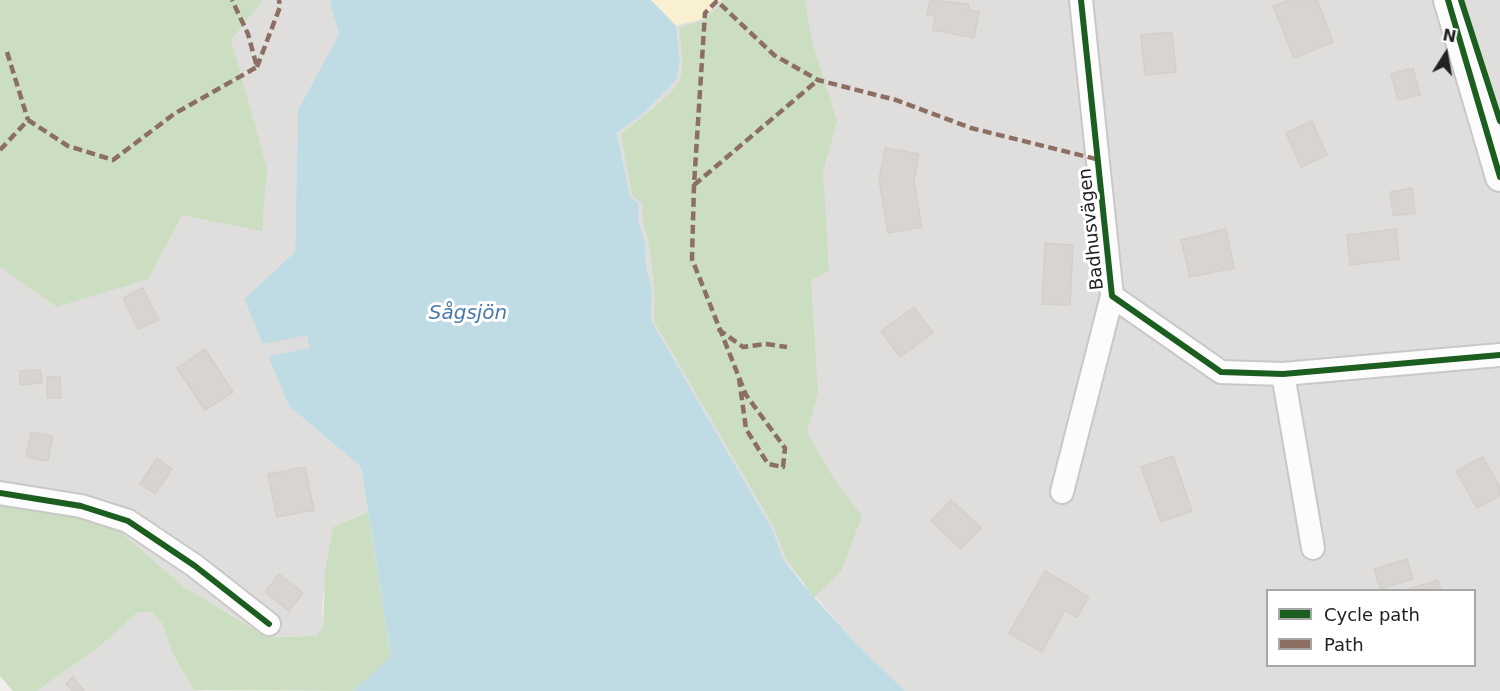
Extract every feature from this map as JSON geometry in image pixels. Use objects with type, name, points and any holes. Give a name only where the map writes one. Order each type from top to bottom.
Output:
[{"type":"street","name":"Badhusvägen","points":[[1062,492],[1112,296],[1081,0]]},
{"type":"street","points":[[1448,0],[1500,177]]},
{"type":"street","name":"Badhusvägen","points":[[1112,296],[1221,372],[1283,374],[1500,355]]},
{"type":"street","points":[[1283,374],[1313,548]]},
{"type":"street","points":[[0,494],[81,506],[129,521],[195,566],[269,624]]},
{"type":"shaded area","points":[[0,0],[329,0],[339,34],[298,110],[295,252],[244,299],[289,406],[361,467],[368,512],[333,527],[322,604],[323,627],[316,636],[267,637],[184,587],[115,527],[0,501]]},
{"type":"shaded area","points":[[651,0],[1500,0],[1500,691],[905,691],[853,640],[783,559],[772,529],[651,320],[652,289],[646,267],[645,242],[638,220],[639,204],[630,196],[617,133],[643,114],[677,79],[680,61],[676,26]]},
{"type":"shaded area","points":[[151,612],[162,623],[173,655],[194,690],[204,691],[37,691],[99,647],[137,613]]},
{"type":"green space","points":[[0,0],[263,0],[231,40],[267,168],[262,231],[182,215],[148,279],[57,307],[0,267]]},
{"type":"green space","points":[[724,0],[805,0],[811,38],[837,121],[823,172],[829,271],[811,280],[818,393],[807,432],[837,484],[862,516],[841,571],[814,598],[786,558],[774,527],[654,321],[654,283],[643,221],[643,204],[632,195],[621,134],[662,100],[680,80],[682,60],[679,28],[704,20]]},
{"type":"green space","points":[[0,501],[82,516],[115,527],[184,587],[267,637],[316,636],[323,627],[325,571],[333,527],[368,512],[391,657],[353,691],[194,690],[173,655],[162,623],[151,612],[137,613],[99,647],[37,691],[13,691],[0,676]]},
{"type":"sand","points":[[651,0],[721,0],[702,19],[676,26]]},
{"type":"water","name":"Sågsjön","points":[[329,0],[651,0],[676,26],[680,61],[677,79],[643,114],[617,133],[630,196],[639,204],[638,220],[645,242],[646,267],[652,289],[651,320],[772,529],[783,559],[853,640],[905,691],[353,691],[391,657],[361,467],[289,406],[244,299],[295,252],[298,110],[339,34]]},
{"type":"pier","points":[[307,335],[310,348],[266,357],[263,344]]},
{"type":"building","points":[[930,0],[969,4],[968,10],[979,12],[974,38],[933,30],[935,16],[927,15]]},
{"type":"building","points":[[1289,0],[1317,0],[1333,42],[1294,58],[1273,6]]},
{"type":"building","points":[[1172,32],[1176,72],[1145,75],[1141,35]]},
{"type":"building","points":[[1413,68],[1420,95],[1398,100],[1391,74]]},
{"type":"building","points":[[1312,121],[1327,155],[1301,167],[1286,133]]},
{"type":"building","points":[[885,148],[919,154],[914,182],[922,227],[888,233],[879,180]]},
{"type":"building","points":[[1412,188],[1415,213],[1393,216],[1390,192]]},
{"type":"building","points":[[1226,229],[1234,268],[1190,277],[1181,240]]},
{"type":"building","points":[[1396,229],[1399,259],[1350,265],[1347,235]]},
{"type":"building","points":[[1045,243],[1073,245],[1070,305],[1042,304]]},
{"type":"building","points":[[143,288],[159,320],[138,329],[123,298]]},
{"type":"building","points":[[914,307],[933,333],[900,357],[881,331]]},
{"type":"building","points":[[205,349],[233,392],[205,410],[177,368]]},
{"type":"building","points":[[41,370],[42,383],[20,385],[20,371]]},
{"type":"building","points":[[47,377],[60,377],[61,398],[47,398]]},
{"type":"building","points":[[31,432],[53,436],[48,461],[26,457]]},
{"type":"building","points":[[1173,456],[1192,511],[1161,522],[1141,467]]},
{"type":"building","points":[[1483,457],[1500,487],[1500,495],[1477,508],[1456,471]]},
{"type":"building","points":[[157,458],[172,469],[155,494],[140,484]]},
{"type":"building","points":[[305,467],[314,510],[277,517],[268,474]]},
{"type":"building","points":[[951,500],[981,528],[961,549],[931,521]]},
{"type":"building","points":[[1407,559],[1413,579],[1380,589],[1374,569]]},
{"type":"building","points":[[1045,571],[1089,597],[1077,617],[1065,610],[1042,652],[1009,633]]},
{"type":"building","points":[[279,574],[303,593],[289,611],[265,592]]},
{"type":"building","points":[[1438,580],[1441,589],[1408,589]]},
{"type":"building","points":[[73,677],[84,691],[73,691],[66,683]]},
{"type":"marked path","points":[[0,150],[28,120],[68,146],[113,160],[174,114],[257,67],[248,34],[232,0]]},
{"type":"marked path","points":[[257,67],[280,7],[279,0]]},
{"type":"marked path","points":[[739,378],[746,429],[768,464],[783,467],[785,448],[746,395],[692,259],[694,185],[705,13],[717,1],[774,55],[818,80],[896,100],[971,128],[1100,160]]},
{"type":"marked path","points":[[7,52],[28,120]]},
{"type":"marked path","points":[[694,185],[818,80]]},
{"type":"marked path","points":[[718,329],[743,347],[766,344],[787,347]]},
{"type":"cycle path","points":[[1081,0],[1112,296],[1221,372],[1283,374],[1500,355]]},
{"type":"cycle path","points":[[1448,0],[1500,177]]},
{"type":"cycle path","points":[[1461,0],[1500,121]]},
{"type":"cycle path","points":[[0,493],[81,506],[128,521],[195,566],[269,624]]}]
